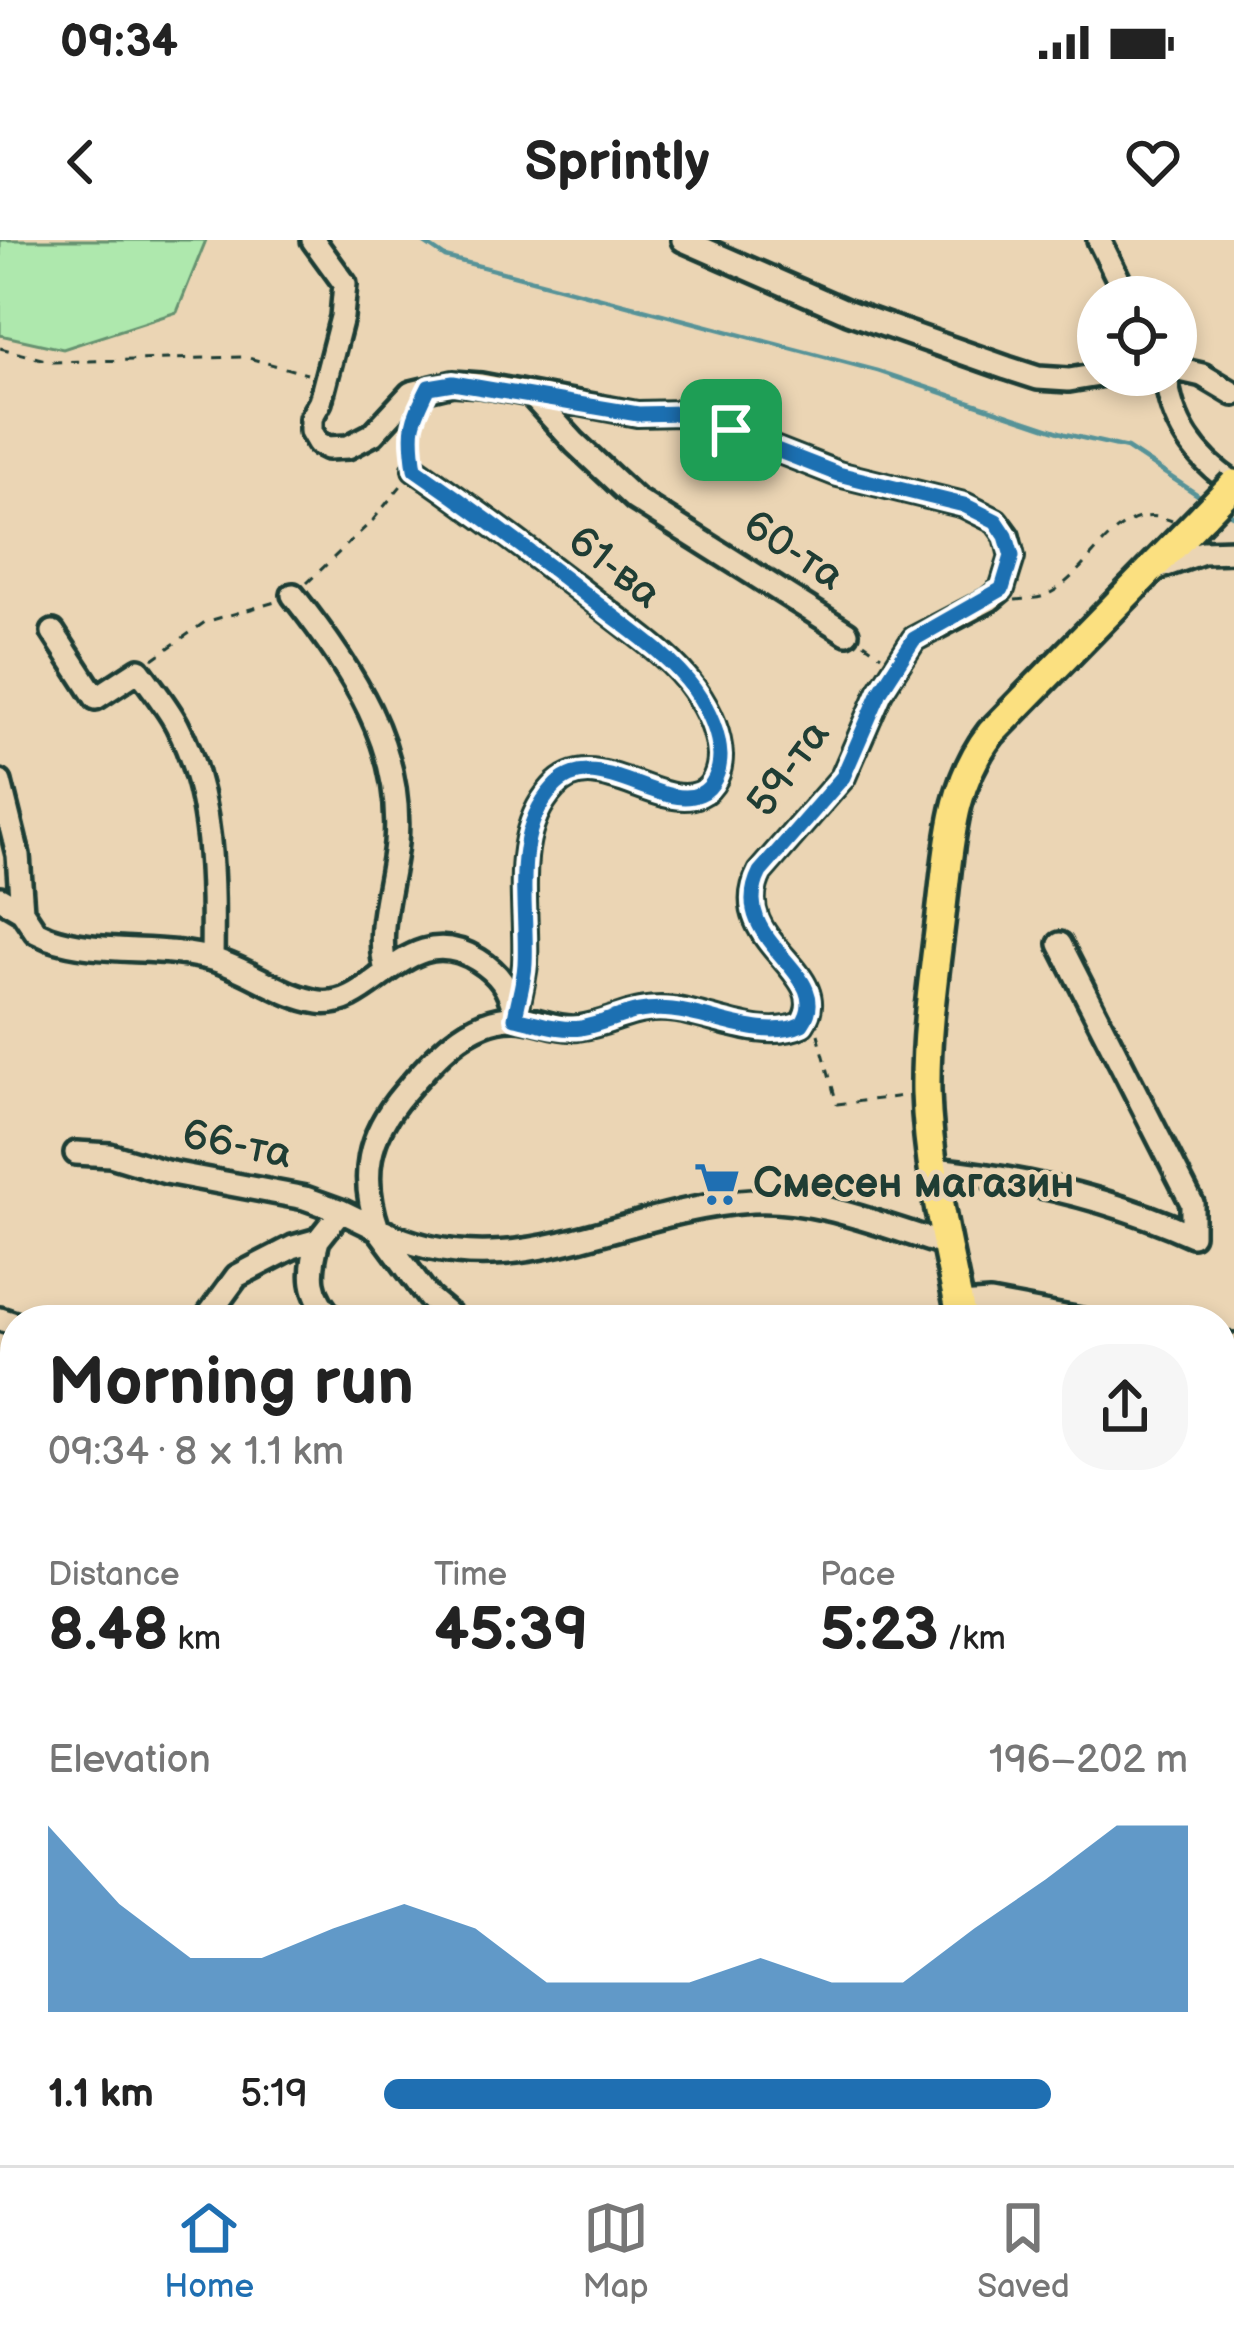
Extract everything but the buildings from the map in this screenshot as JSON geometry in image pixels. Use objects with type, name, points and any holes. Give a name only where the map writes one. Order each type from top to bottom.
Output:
[{"type":"main road","points":[[960,1305],[934,1169],[926,1094],[946,869],[962,782],[991,733],[1234,484]]},
{"type":"street","points":[[313,240],[345,284],[326,379],[311,418],[318,443],[328,448],[348,447],[373,434],[412,394],[429,387],[482,385],[638,414],[682,413],[838,474],[964,505],[996,521],[1012,556],[1002,589],[989,599]]},
{"type":"street","points":[[683,240],[848,312],[1007,368],[1038,378],[1077,379]]},
{"type":"street","points":[[1099,240],[1117,276]]},
{"type":"street","points":[[1197,374],[1234,394]]},
{"type":"street","points":[[1171,396],[1179,428],[1196,451],[1234,484]]},
{"type":"street","name":"60-та","points":[[533,397],[635,500],[848,633]]},
{"type":"street","name":"61-ва","points":[[415,469],[666,658],[693,687],[719,739],[720,764],[712,784],[699,795],[679,796],[590,772],[566,776],[551,789],[528,838],[525,966],[515,1018]]},
{"type":"street","points":[[1152,570],[1203,552],[1234,551]]},
{"type":"street","points":[[293,595],[347,670],[387,747],[397,794],[396,842],[380,950],[386,971]]},
{"type":"street","name":"59-та","points":[[809,1010],[807,987],[765,939],[753,916],[753,885],[843,777],[880,692],[914,639],[989,599]]},
{"type":"street","points":[[53,632],[96,698],[140,670],[177,725],[206,813],[213,870],[212,958]]},
{"type":"street","points":[[0,782],[18,855],[22,911]]},
{"type":"street","points":[[0,898],[22,911],[36,932],[64,943],[212,958],[321,1003],[342,999],[432,948],[464,952],[500,977],[510,992],[515,1018]]},
{"type":"street","points":[[934,1169],[1000,1179],[1118,1208],[1192,1235],[1192,1203],[1060,944]]},
{"type":"street","points":[[437,1305],[378,1229],[367,1197],[367,1168],[376,1136],[395,1103],[445,1049],[471,1030],[515,1018],[580,1028],[626,1012],[662,1009],[773,1030],[802,1024],[809,1010]]},
{"type":"street","name":"66-та","points":[[76,1153],[110,1155],[166,1172],[305,1198],[378,1229]]},
{"type":"street","points":[[378,1229],[433,1252],[488,1254],[560,1245],[710,1205],[758,1201],[802,1204],[947,1245]]},
{"type":"street","points":[[323,1305],[312,1290],[310,1270],[318,1240],[340,1211]]},
{"type":"street","points":[[216,1305],[237,1276],[276,1254],[318,1240]]},
{"type":"path","points":[[0,348],[53,362],[245,357],[326,379]]},
{"type":"path","points":[[415,469],[409,436],[429,387]]},
{"type":"path","points":[[989,599],[1044,596],[1072,577],[1115,529],[1134,519],[1198,521]]},
{"type":"path","points":[[848,633],[896,664]]},
{"type":"path","points":[[809,1010],[837,1104],[926,1094]]},
{"type":"green space","points":[[0,240],[206,240],[177,312],[63,349],[0,335]]},
{"type":"waterway","points":[[420,240],[445,257],[878,371],[1065,434],[1127,448],[1207,501]]},
{"type":"waterway","points":[[1222,509],[1234,516]]},
{"type":"place","name":"Смесен магазин","points":[[717,1184]]},
{"type":"route","points":[[453,383],[638,414],[682,413],[731,430],[838,474],[964,505],[996,521],[1012,556],[1008,574],[1002,589],[989,599],[914,639],[880,692],[843,777],[753,885],[753,916],[765,939],[807,987],[809,1013],[802,1024],[773,1030],[649,1009],[580,1028],[515,1018],[525,966],[528,838],[551,789],[566,776],[590,772],[679,796],[699,795],[712,784],[720,764],[719,739],[693,687],[666,658],[415,469],[409,436],[415,416],[429,387],[453,383]]}]
